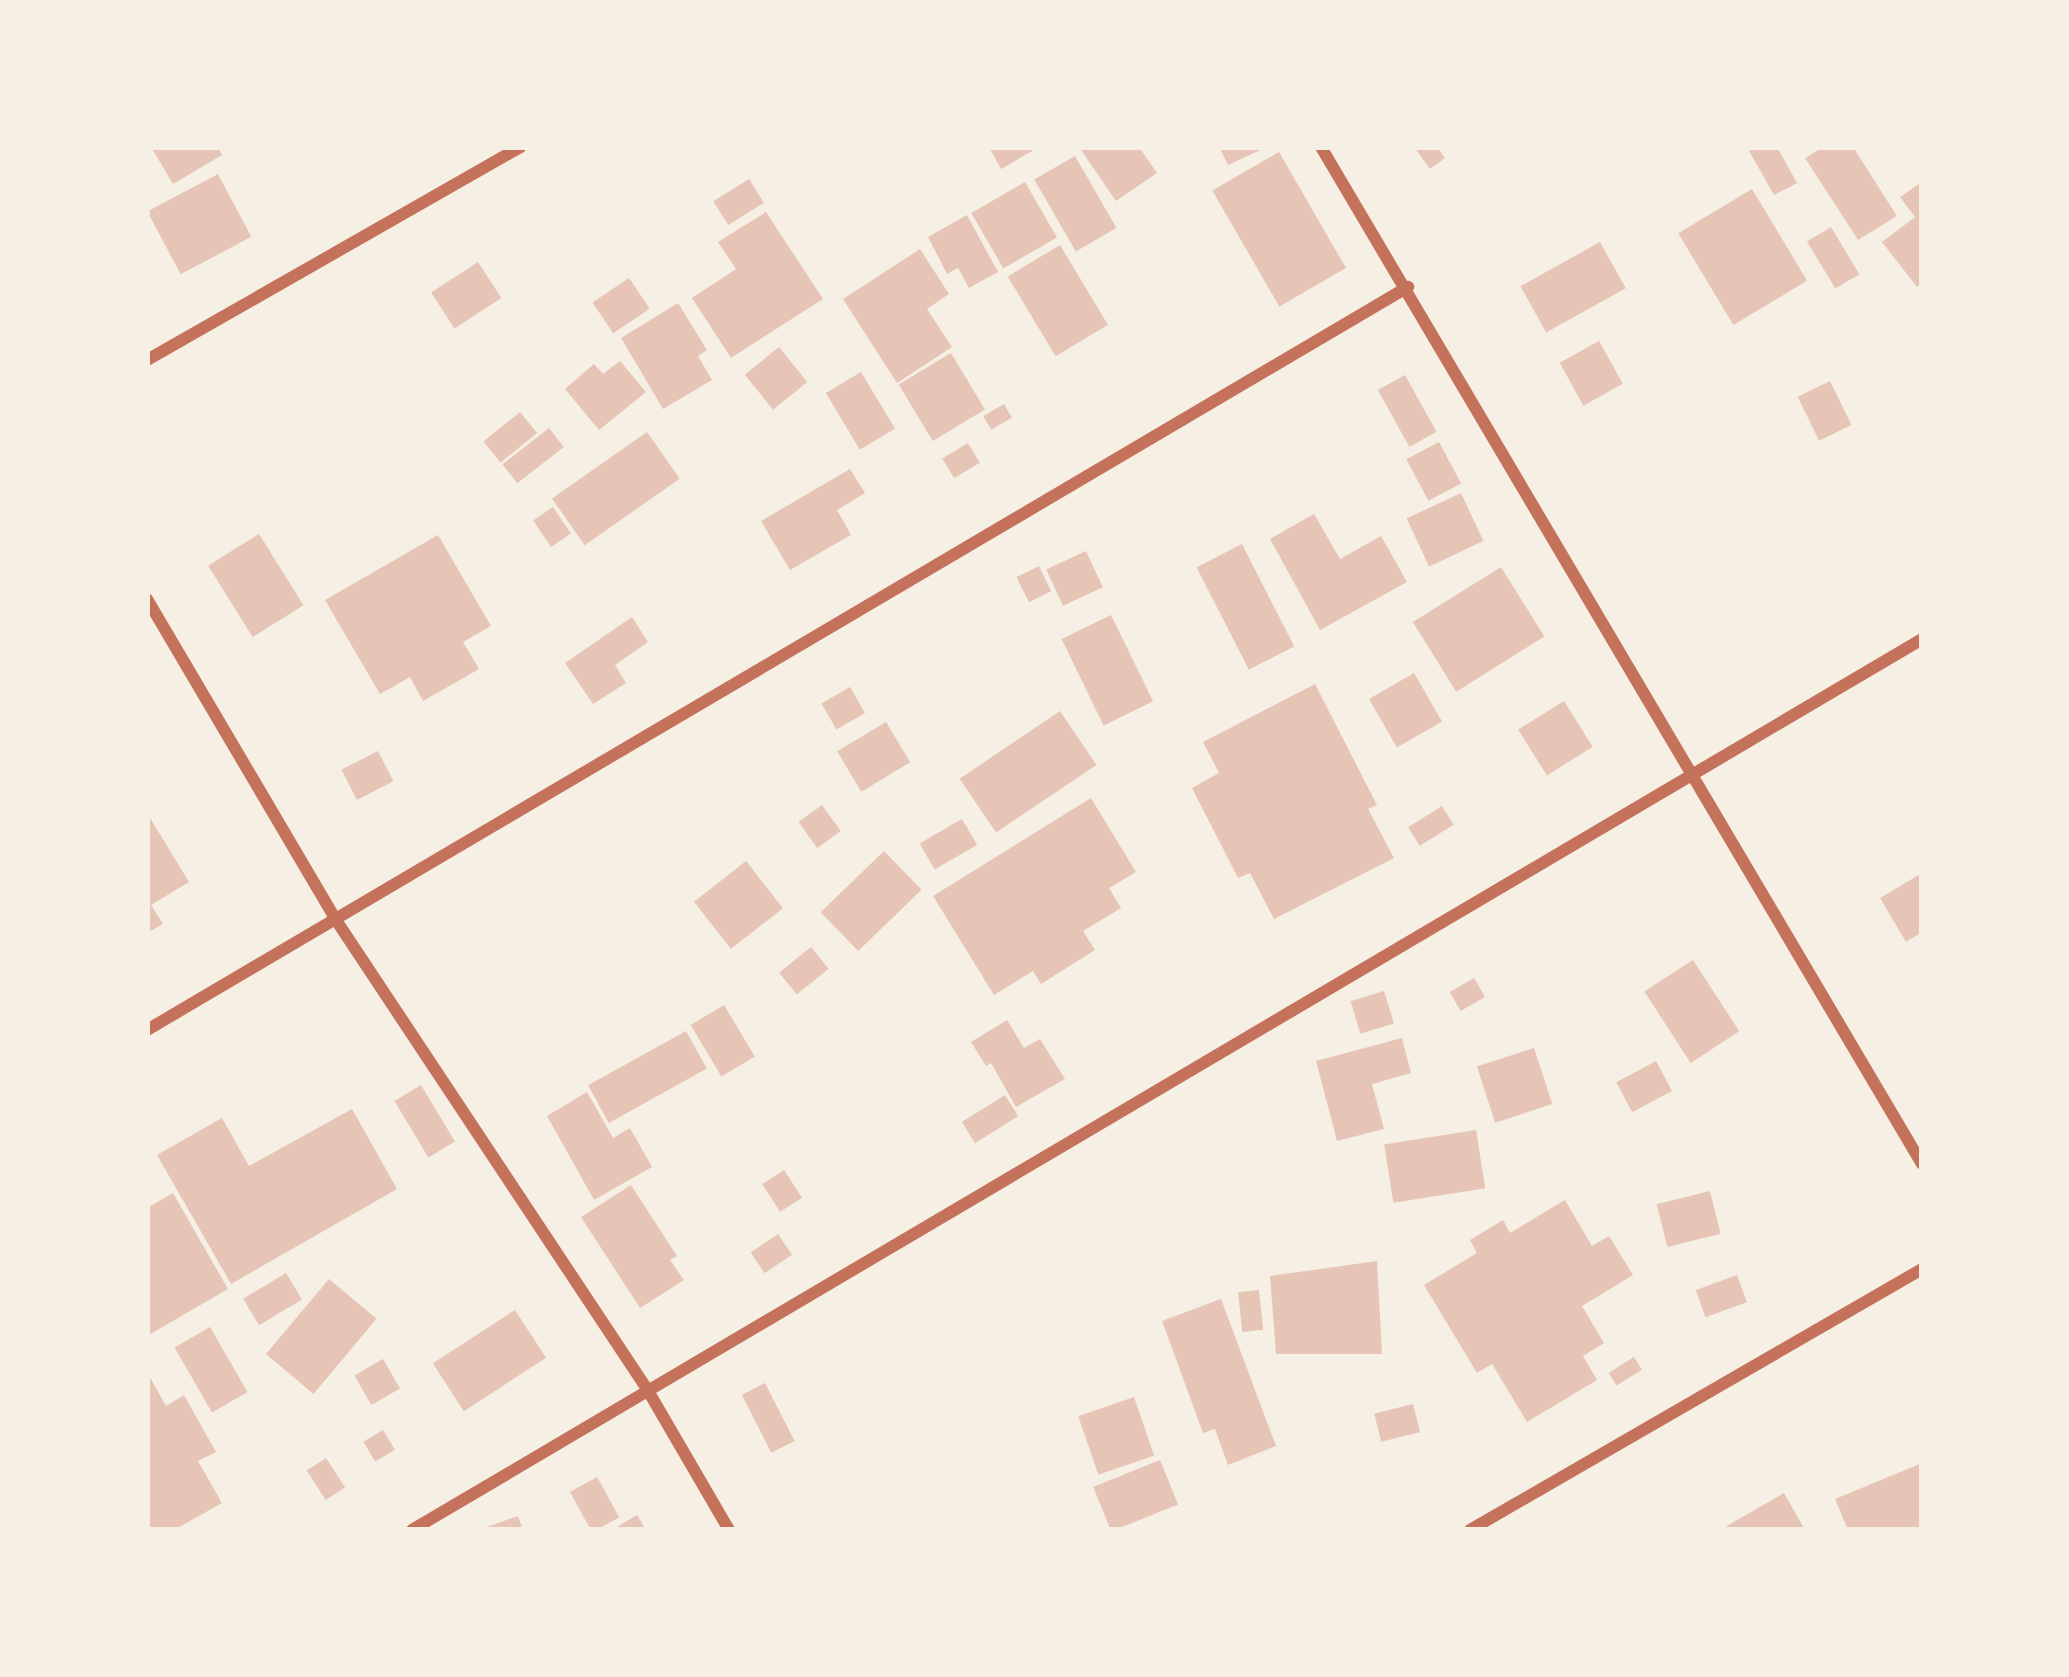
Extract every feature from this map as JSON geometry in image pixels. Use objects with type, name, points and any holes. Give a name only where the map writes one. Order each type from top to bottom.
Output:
[{"type":"street","points":[[147,360],[520,147]]},
{"type":"street","points":[[1321,147],[1408,287],[1689,776],[1922,1164]]},
{"type":"street","points":[[147,1030],[1408,287]]},
{"type":"street","points":[[147,599],[334,917],[647,1389],[729,1530]]},
{"type":"street","points":[[412,1530],[1922,639]]},
{"type":"street","points":[[1470,1530],[1922,1269]]},
{"type":"building","points":[[151,147],[218,147],[222,155],[173,184]]},
{"type":"building","points":[[989,147],[1039,147],[1001,169]]},
{"type":"building","points":[[1079,147],[1139,147],[1157,173],[1116,201]]},
{"type":"building","points":[[1219,147],[1267,147],[1228,165]]},
{"type":"building","points":[[1414,147],[1437,147],[1445,158],[1430,169]]},
{"type":"building","points":[[1777,147],[1797,183],[1774,195],[1749,151]]},
{"type":"building","points":[[1823,147],[1853,147],[1897,216],[1858,240],[1805,158]]},
{"type":"building","points":[[1279,152],[1346,268],[1279,307],[1212,190]]},
{"type":"building","points":[[1075,156],[1116,228],[1076,251],[1034,180]]},
{"type":"building","points":[[218,174],[251,237],[181,274],[147,212]]},
{"type":"building","points":[[749,179],[764,203],[728,225],[713,201]]},
{"type":"building","points":[[1025,182],[1057,237],[1003,268],[971,213]]},
{"type":"building","points":[[1922,182],[1922,283],[1917,287],[1882,242],[1915,217],[1900,197]]},
{"type":"building","points":[[1752,189],[1807,281],[1733,325],[1678,233]]},
{"type":"building","points":[[766,212],[823,299],[731,358],[692,298],[736,269],[718,242]]},
{"type":"building","points":[[967,215],[998,272],[969,288],[958,268],[947,274],[928,237]]},
{"type":"building","points":[[1831,227],[1859,274],[1835,289],[1807,241]]},
{"type":"building","points":[[1600,242],[1626,288],[1546,332],[1520,286]]},
{"type":"building","points":[[1060,245],[1108,325],[1056,356],[1008,276]]},
{"type":"building","points":[[920,249],[949,294],[927,309],[952,347],[897,383],[843,299]]},
{"type":"building","points":[[478,262],[501,298],[454,329],[431,292]]},
{"type":"building","points":[[629,278],[650,309],[613,333],[593,303]]},
{"type":"building","points":[[678,303],[707,350],[698,356],[712,380],[663,409],[621,338]]},
{"type":"building","points":[[1599,341],[1623,384],[1583,406],[1560,363]]},
{"type":"building","points":[[779,347],[807,382],[773,410],[745,375]]},
{"type":"building","points":[[951,353],[985,410],[933,441],[899,384]]},
{"type":"building","points":[[620,361],[646,392],[599,430],[565,389],[594,364],[603,374]]},
{"type":"building","points":[[861,372],[895,429],[860,450],[826,393]]},
{"type":"building","points":[[1405,375],[1437,432],[1409,447],[1378,390]]},
{"type":"building","points":[[1830,381],[1851,425],[1819,441],[1798,397]]},
{"type":"building","points":[[1004,404],[1012,418],[991,430],[983,416]]},
{"type":"building","points":[[520,412],[537,433],[500,463],[483,442]]},
{"type":"building","points":[[549,428],[564,447],[517,483],[503,464]]},
{"type":"building","points":[[647,432],[680,479],[585,545],[552,499]]},
{"type":"building","points":[[1439,442],[1461,483],[1428,501],[1406,459]]},
{"type":"building","points":[[968,443],[980,463],[954,478],[942,458]]},
{"type":"building","points":[[850,469],[865,493],[837,510],[851,535],[790,570],[761,521]]},
{"type":"building","points":[[1461,493],[1483,541],[1429,566],[1407,518]]},
{"type":"building","points":[[553,507],[571,534],[551,547],[533,520]]},
{"type":"building","points":[[1314,514],[1340,559],[1381,536],[1407,582],[1320,630],[1270,539]]},
{"type":"building","points":[[259,534],[304,605],[253,637],[208,566]]},
{"type":"building","points":[[438,535],[491,626],[463,642],[479,669],[423,701],[410,677],[380,694],[325,600]]},
{"type":"building","points":[[1242,544],[1294,646],[1249,670],[1197,567]]},
{"type":"building","points":[[1086,551],[1103,587],[1063,606],[1046,570]]},
{"type":"building","points":[[1039,566],[1051,591],[1029,602],[1017,577]]},
{"type":"building","points":[[1501,567],[1544,637],[1456,692],[1413,622]]},
{"type":"building","points":[[1111,615],[1153,701],[1104,725],[1062,639]]},
{"type":"building","points":[[632,617],[648,642],[615,665],[626,683],[593,704],[565,663]]},
{"type":"building","points":[[1414,673],[1442,721],[1397,747],[1369,699]]},
{"type":"building","points":[[1315,684],[1377,805],[1368,809],[1394,858],[1274,919],[1250,873],[1238,878],[1192,788],[1219,773],[1203,742]]},
{"type":"building","points":[[850,687],[865,713],[836,729],[821,704]]},
{"type":"building","points":[[1564,701],[1593,747],[1547,775],[1518,730]]},
{"type":"building","points":[[1060,711],[1096,765],[996,833],[960,779]]},
{"type":"building","points":[[886,722],[910,762],[861,792],[837,751]]},
{"type":"building","points":[[378,751],[393,781],[357,800],[341,770]]},
{"type":"building","points":[[1091,798],[1136,872],[1109,888],[1121,908],[1083,931],[1095,950],[1041,984],[1033,971],[994,995],[933,896]]},
{"type":"building","points":[[822,805],[841,831],[817,848],[799,822]]},
{"type":"building","points":[[1442,806],[1454,825],[1420,846],[1408,827]]},
{"type":"building","points":[[150,818],[189,882],[151,905],[163,924],[147,933]]},
{"type":"building","points":[[962,819],[977,845],[935,869],[920,844]]},
{"type":"building","points":[[884,851],[922,890],[858,951],[821,912]]},
{"type":"building","points":[[746,861],[783,908],[731,949],[694,902]]},
{"type":"building","points":[[1922,873],[1922,932],[1906,942],[1880,898]]},
{"type":"building","points":[[811,947],[829,969],[797,995],[779,973]]},
{"type":"building","points":[[1693,960],[1739,1031],[1691,1063],[1644,992]]},
{"type":"building","points":[[1474,978],[1485,997],[1461,1011],[1450,992]]},
{"type":"building","points":[[1384,991],[1394,1024],[1360,1034],[1351,1001]]},
{"type":"building","points":[[724,1005],[755,1056],[721,1077],[691,1025]]},
{"type":"building","points":[[1007,1020],[1024,1048],[1040,1039],[1065,1079],[1016,1107],[991,1063],[986,1066],[971,1042]]},
{"type":"building","points":[[686,1031],[707,1069],[609,1123],[588,1085]]},
{"type":"building","points":[[1402,1038],[1411,1073],[1372,1084],[1384,1129],[1337,1141],[1316,1061]]},
{"type":"building","points":[[1534,1048],[1552,1104],[1495,1123],[1477,1067]]},
{"type":"building","points":[[1656,1061],[1672,1091],[1632,1112],[1616,1082]]},
{"type":"building","points":[[421,1085],[455,1142],[428,1158],[394,1101]]},
{"type":"building","points":[[587,1092],[613,1138],[630,1128],[652,1167],[594,1200],[547,1116]]},
{"type":"building","points":[[1005,1095],[1018,1116],[975,1143],[962,1122]]},
{"type":"building","points":[[352,1109],[397,1189],[231,1284],[157,1155],[222,1118],[249,1166]]},
{"type":"building","points":[[1476,1130],[1485,1188],[1393,1203],[1384,1145]]},
{"type":"building","points":[[784,1170],[802,1198],[780,1212],[762,1184]]},
{"type":"building","points":[[631,1185],[677,1256],[670,1260],[684,1280],[640,1308],[581,1217]]},
{"type":"building","points":[[1710,1191],[1721,1234],[1667,1247],[1657,1204]]},
{"type":"building","points":[[173,1193],[228,1289],[147,1336],[147,1208]]},
{"type":"building","points":[[1565,1200],[1592,1246],[1609,1236],[1633,1275],[1582,1306],[1604,1343],[1583,1356],[1597,1380],[1527,1422],[1492,1364],[1477,1373],[1424,1285],[1477,1253],[1470,1240],[1503,1220],[1510,1233]]},
{"type":"building","points":[[778,1234],[792,1255],[765,1273],[751,1252]]},
{"type":"building","points":[[1377,1261],[1382,1354],[1276,1354],[1270,1276]]},
{"type":"building","points":[[286,1273],[302,1300],[259,1325],[243,1299]]},
{"type":"building","points":[[1737,1275],[1747,1302],[1706,1317],[1696,1290]]},
{"type":"building","points":[[329,1279],[376,1319],[314,1394],[266,1354]]},
{"type":"building","points":[[1259,1290],[1263,1330],[1242,1332],[1238,1292]]},
{"type":"building","points":[[1221,1299],[1276,1446],[1228,1465],[1215,1429],[1203,1433],[1162,1321]]},
{"type":"building","points":[[515,1310],[546,1358],[464,1411],[433,1363]]},
{"type":"building","points":[[210,1327],[248,1392],[212,1412],[174,1348]]},
{"type":"building","points":[[1634,1357],[1642,1370],[1617,1386],[1609,1373]]},
{"type":"building","points":[[383,1359],[400,1388],[371,1405],[354,1376]]},
{"type":"building","points":[[147,1372],[166,1406],[184,1395],[216,1452],[198,1461],[222,1503],[174,1530],[147,1530]]},
{"type":"building","points":[[765,1383],[795,1441],[771,1453],[742,1395]]},
{"type":"building","points":[[1134,1397],[1154,1456],[1098,1475],[1078,1416]]},
{"type":"building","points":[[1413,1404],[1420,1432],[1381,1442],[1374,1414]]},
{"type":"building","points":[[383,1430],[395,1450],[375,1462],[363,1442]]},
{"type":"building","points":[[326,1458],[345,1487],[326,1500],[307,1471]]},
{"type":"building","points":[[1160,1460],[1178,1505],[1111,1530],[1093,1487]]},
{"type":"building","points":[[1922,1463],[1922,1530],[1848,1530],[1835,1499]]},
{"type":"building","points":[[597,1477],[619,1517],[591,1530],[570,1492]]},
{"type":"building","points":[[1784,1493],[1805,1530],[1720,1530]]},
{"type":"building","points":[[637,1515],[646,1530],[612,1530]]},
{"type":"building","points":[[518,1516],[523,1530],[481,1530],[481,1529]]}]
